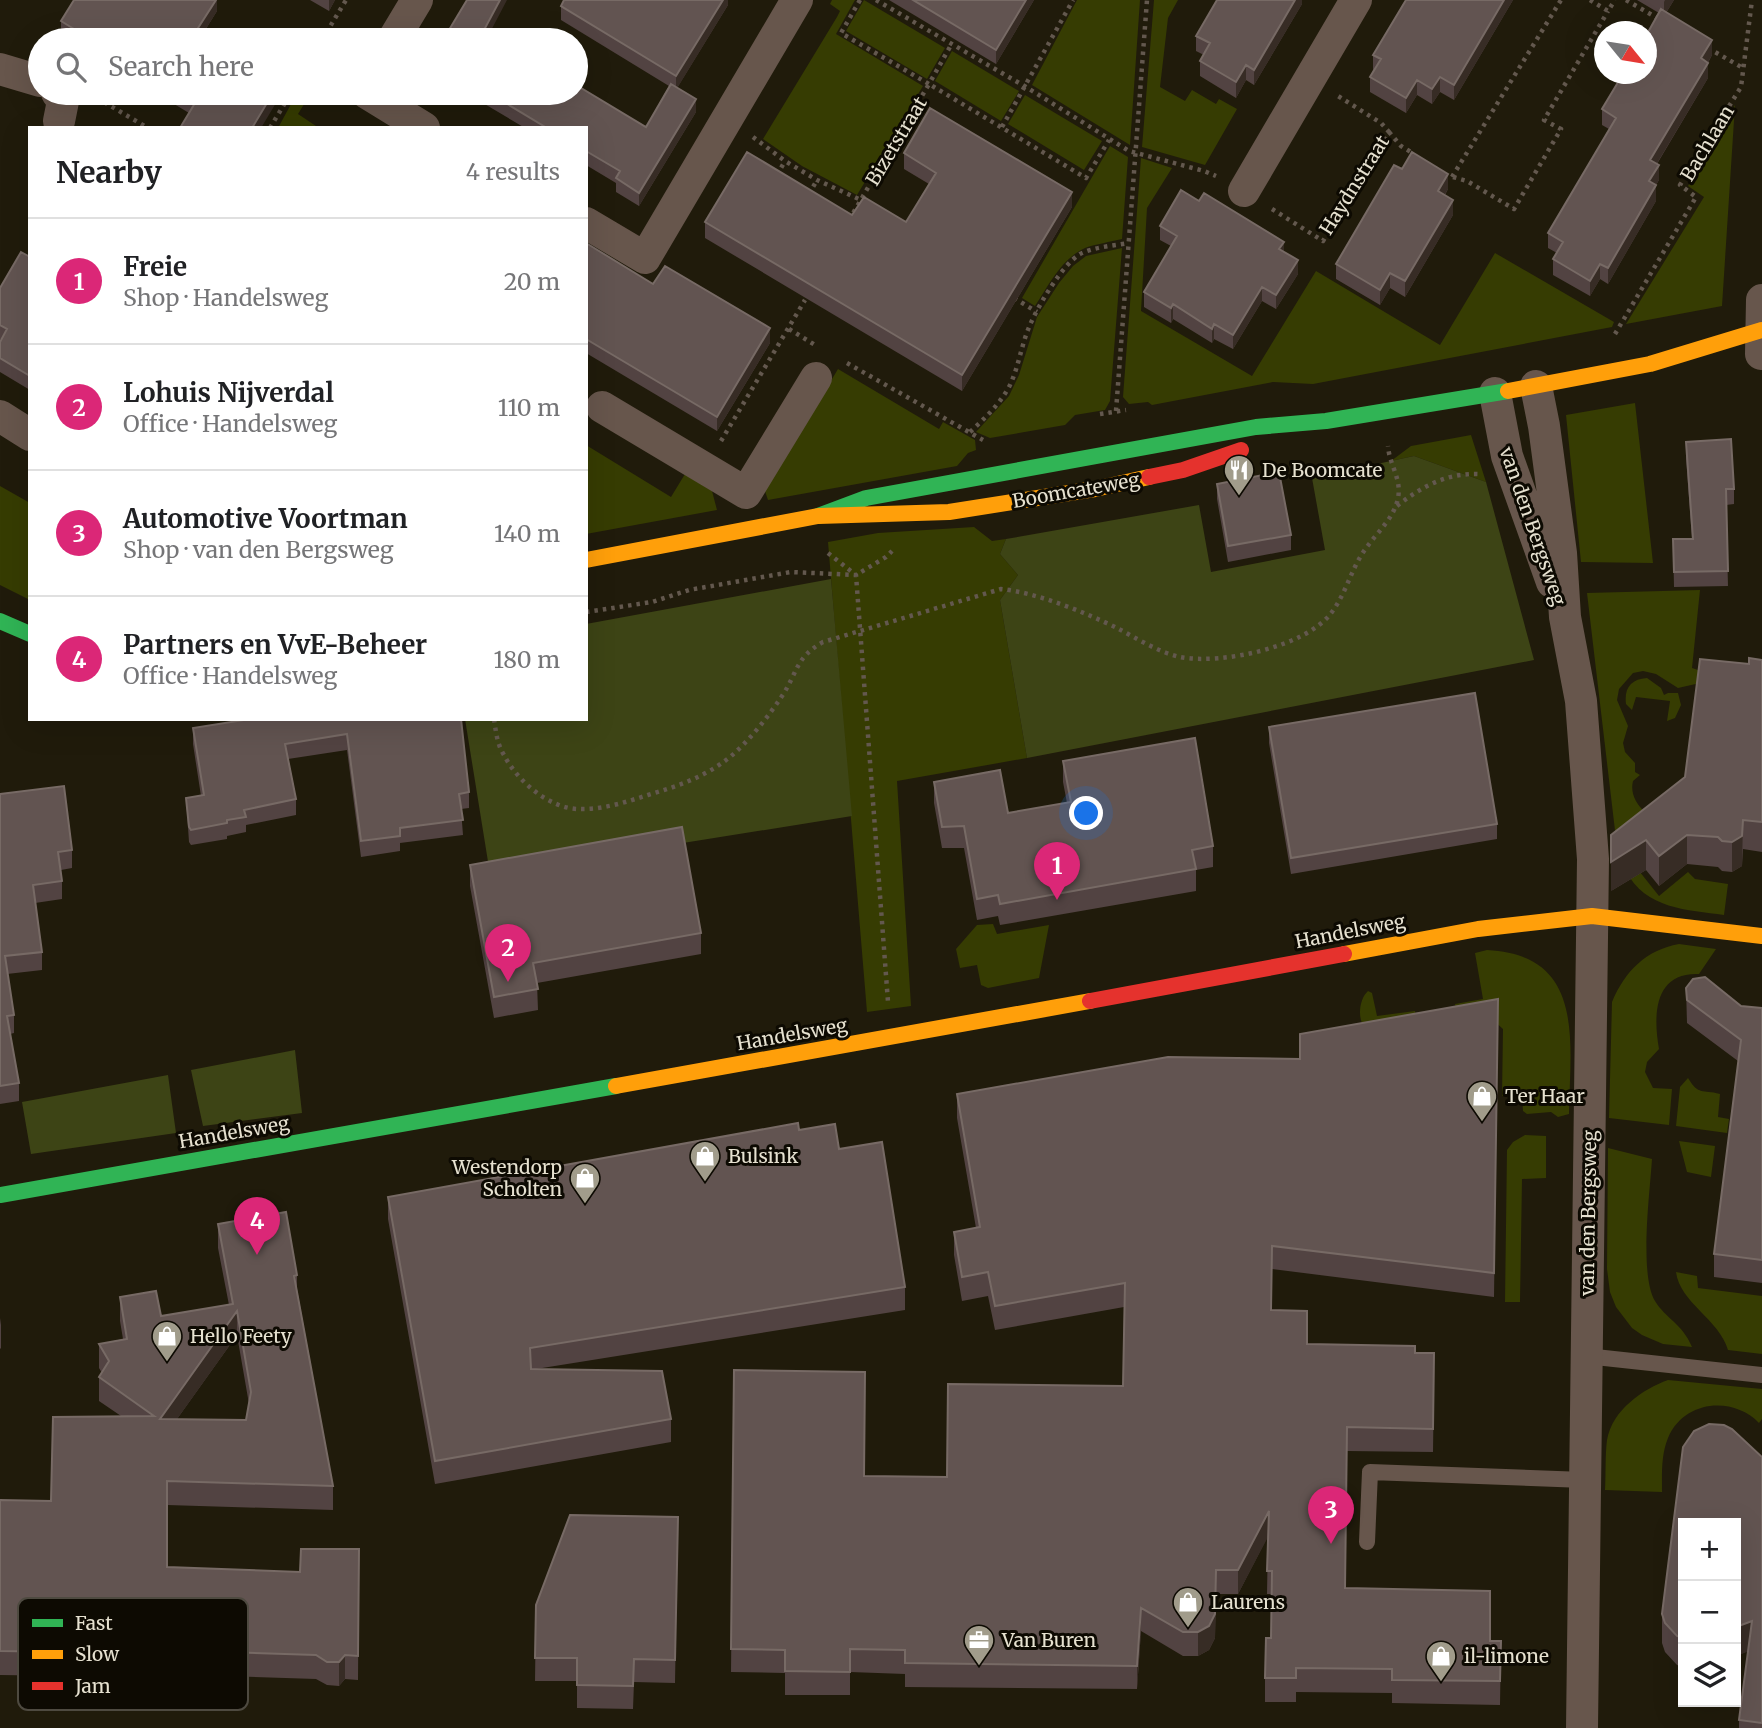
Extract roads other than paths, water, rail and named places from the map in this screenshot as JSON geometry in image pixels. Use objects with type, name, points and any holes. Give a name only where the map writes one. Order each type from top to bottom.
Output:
[{"type":"street","points":[[400,28],[417,0]]},
{"type":"street","points":[[588,224],[645,258],[797,0]]},
{"type":"street","points":[[1244,191],[1356,0]]},
{"type":"street","points":[[0,69],[28,77]]},
{"type":"street","points":[[387,105],[421,126]]},
{"type":"street","name":"Boomcateweg","points":[[818,516],[866,498],[1256,427],[1326,421],[1536,386],[1650,364],[1759,337]]},
{"type":"street","name":"Boomcateweg","points":[[1650,364],[1722,358]]},
{"type":"street","points":[[751,527],[746,493],[818,363]]},
{"type":"street","name":"van den Bergsweg","points":[[1536,386],[1559,541],[1565,617],[1581,701],[1592,832],[1582,1728]]},
{"type":"street","name":"van den Bergsweg","points":[[1495,393],[1507,456],[1565,617]]},
{"type":"street","points":[[602,407],[746,493]]},
{"type":"street","points":[[0,416],[28,434]]},
{"type":"street","name":"Boomcateweg","points":[[588,560],[818,516],[949,512],[1095,489],[1183,470],[1326,421]]},
{"type":"street","points":[[0,621],[28,633]]},
{"type":"street","name":"Handelsweg","points":[[0,1195],[891,1038],[1478,929],[1592,916],[1762,936]]},
{"type":"lane","points":[[1586,1356],[1762,1375]]},
{"type":"lane","points":[[1367,1542],[1370,1472],[1584,1480]]},
{"type":"place","name":"De Boomcate","points":[[1239,497]]},
{"type":"place","name":"Freie","points":[[1057,900]]},
{"type":"place","name":"Lohuis Nijverdal","points":[[508,982]]},
{"type":"place","name":"Ter Haar","points":[[1482,1123]]},
{"type":"place","name":"Bulsink","points":[[705,1183]]},
{"type":"place","name":"Westendorp Scholten","points":[[585,1205]]},
{"type":"place","name":"Partners en VvE-Beheer","points":[[257,1255]]},
{"type":"place","name":"Hello Feety","points":[[167,1363]]},
{"type":"place","name":"Automotive Voortman","points":[[1331,1544]]},
{"type":"place","name":"Laurens","points":[[1188,1629]]},
{"type":"place","name":"Van Buren","points":[[979,1667]]},
{"type":"place","name":"il-limone","points":[[1441,1683]]}]
